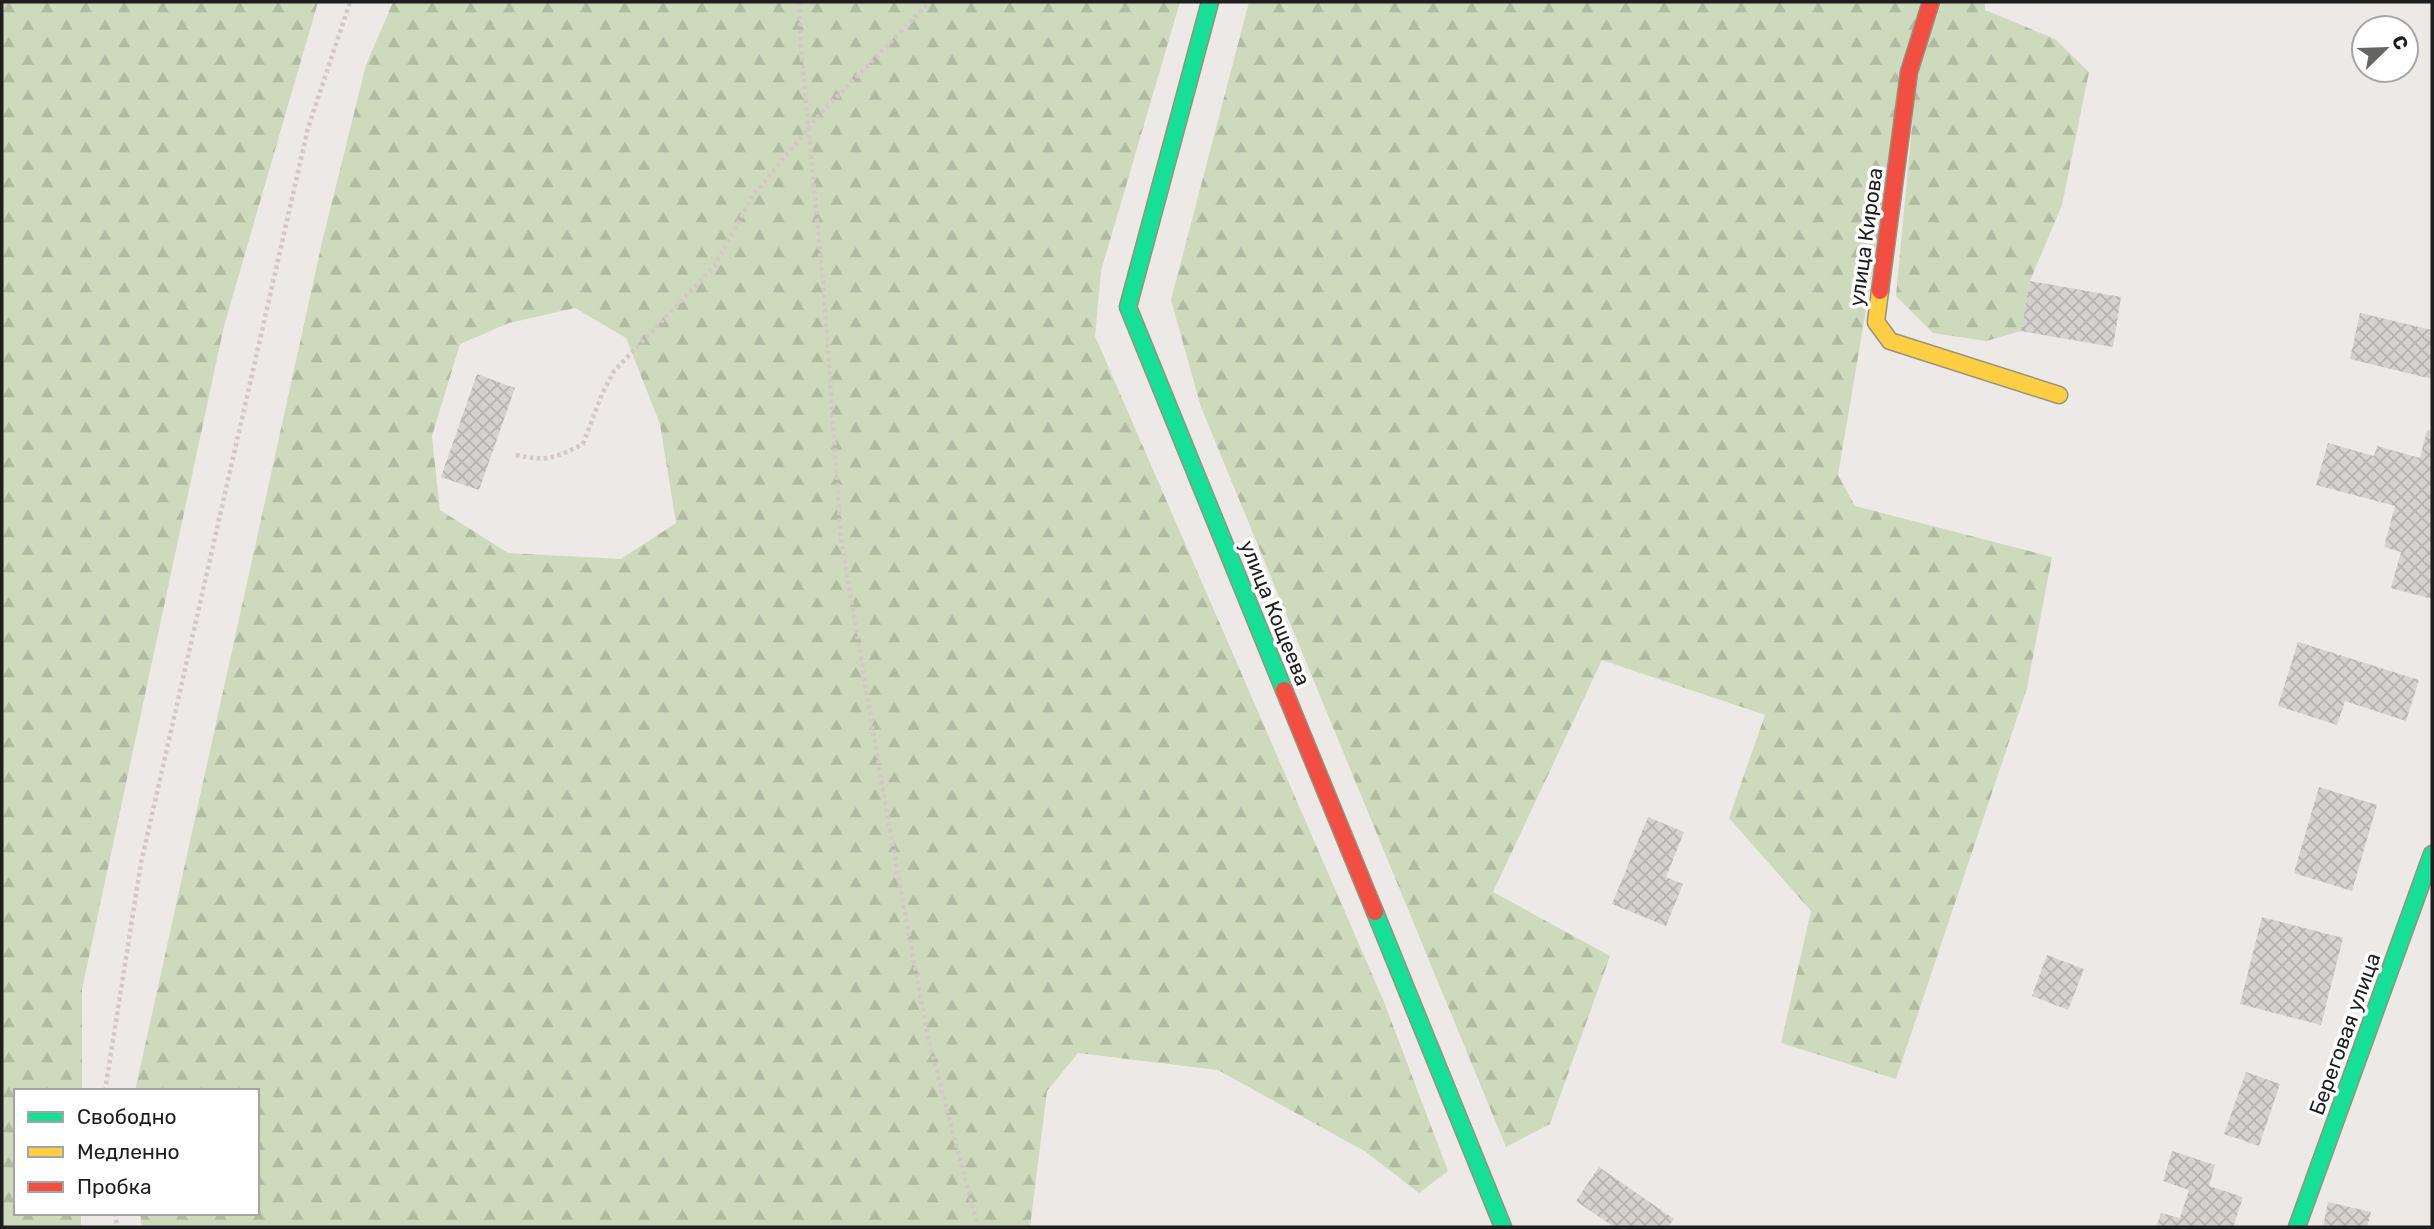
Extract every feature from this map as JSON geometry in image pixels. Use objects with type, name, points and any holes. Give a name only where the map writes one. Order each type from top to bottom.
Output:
[{"type":"street","name":"улица Кощеева","points":[[1210,2],[1128,307],[1503,1227]]},
{"type":"street","name":"улица Кирова","points":[[1931,2],[1909,72],[1876,322],[1890,341],[2059,396]]},
{"type":"street","name":"Береговая улица","points":[[2297,1227],[2432,854]]},
{"type":"path","points":[[105,1089],[144,850],[308,128],[350,2]]},
{"type":"path","points":[[799,2],[800,49],[824,294],[841,539],[928,1038],[978,1227]]},
{"type":"path","points":[[516,455],[538,460],[557,456],[583,444],[614,371],[714,267],[752,197],[808,128],[930,2]]},
{"type":"green space","points":[[2,2],[318,2],[224,326],[82,989],[82,1089],[14,1089],[14,1215],[81,1215],[81,1227],[2,1227]]},
{"type":"green space","points":[[393,2],[1180,2],[1101,271],[1095,336],[1384,1002],[1448,1171],[1419,1193],[1366,1152],[1218,1070],[1078,1053],[1047,1091],[1030,1227],[142,1227],[140,1215],[259,1215],[259,1089],[135,1089],[323,238],[366,65]],"holes":[[[575,308],[626,338],[660,424],[676,523],[621,559],[508,553],[440,510],[432,436],[460,344],[509,323]]]},
{"type":"green space","points":[[1249,2],[1923,2],[1873,268],[1838,475],[1855,506],[2052,557],[2027,688],[1896,1079],[1781,1043],[1811,911],[1729,818],[1765,715],[1602,660],[1493,892],[1610,956],[1550,1124],[1506,1147],[1201,407],[1171,300]]},
{"type":"green space","points":[[1942,2],[1985,2],[1985,10],[2055,39],[2089,72],[2062,205],[2030,281],[2021,331],[1986,341],[1933,333],[1896,296],[1917,73]]},
{"type":"building","points":[[2030,281],[2121,297],[2113,347],[2021,331]]},
{"type":"building","points":[[2360,313],[2432,330],[2432,379],[2350,359]]},
{"type":"building","points":[[477,374],[515,388],[479,490],[441,477]]},
{"type":"building","points":[[2427,430],[2432,431],[2432,599],[2391,588],[2401,552],[2384,547],[2395,506],[2316,485],[2328,443],[2374,456],[2377,446],[2420,458]]},
{"type":"building","points":[[2298,642],[2419,680],[2406,721],[2345,701],[2337,725],[2278,706]]},
{"type":"building","points":[[2319,787],[2377,805],[2352,891],[2294,873]]},
{"type":"building","points":[[1648,817],[1684,832],[1666,877],[1683,884],[1666,926],[1612,904]]},
{"type":"building","points":[[2262,917],[2343,938],[2321,1025],[2240,1004]]},
{"type":"building","points":[[2047,955],[2084,969],[2068,1010],[2032,996]]},
{"type":"building","points":[[2246,1072],[2280,1084],[2259,1146],[2224,1134]]},
{"type":"building","points":[[2172,1151],[2215,1165],[2209,1186],[2243,1197],[2233,1227],[2156,1227],[2161,1213],[2180,1218],[2189,1190],[2163,1181]]},
{"type":"building","points":[[1599,1167],[1674,1219],[1668,1227],[1614,1227],[1576,1201]]},
{"type":"building","points":[[2328,1202],[2371,1212],[2367,1227],[2323,1227]]},
{"type":"traffic: fast","points":[[1210,2],[1128,307],[1284,690]]},
{"type":"traffic: fast","points":[[2297,1227],[2432,854]]},
{"type":"traffic: fast","points":[[1375,912],[1503,1227]]},
{"type":"traffic: slow","points":[[1880,291],[1876,322],[1890,341],[2059,395]]},
{"type":"traffic: jam","points":[[1880,291],[1909,72],[1931,2]]},
{"type":"traffic: jam","points":[[1284,690],[1375,912]]}]
